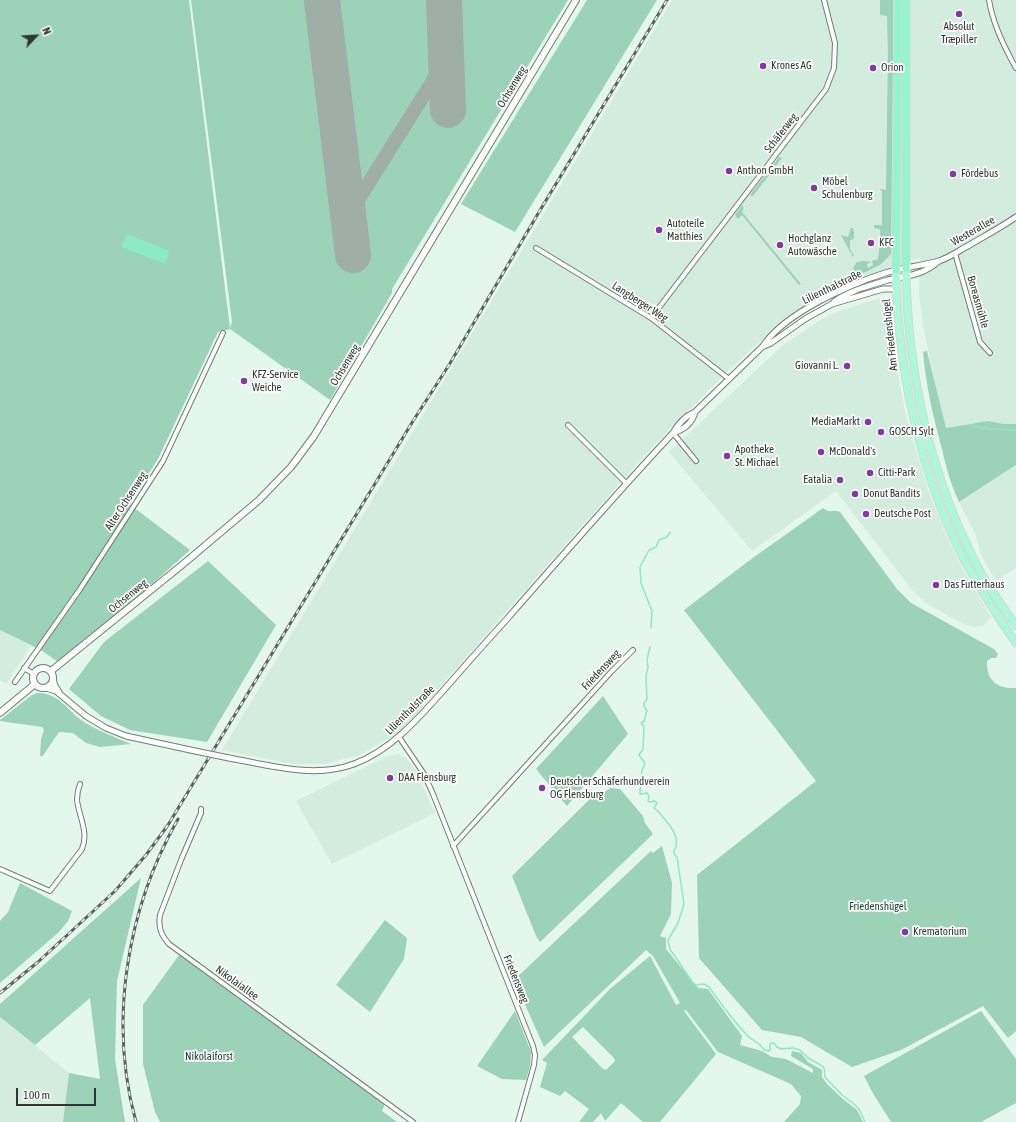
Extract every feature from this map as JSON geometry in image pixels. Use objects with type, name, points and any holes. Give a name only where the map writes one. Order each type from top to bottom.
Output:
[{"type":"highway","name":"Am Friedenshügel","points":[[896,270],[898,0]]},
{"type":"highway","name":"Am Friedenshügel","points":[[906,0],[906,268]]},
{"type":"main road","name":"Ochsenweg","points":[[34,674],[42,668],[51,671],[259,500],[291,467],[314,436],[576,0]]},
{"type":"main road","name":"Am Friedenshügel","points":[[906,268],[910,338],[915,376],[920,406],[934,460],[953,514],[982,574],[1016,626]]},
{"type":"main road","name":"Am Friedenshügel","points":[[896,270],[901,339],[906,378],[914,420],[932,483],[944,517],[972,573],[1000,621],[1016,643]]},
{"type":"main road","points":[[34,674],[33,679],[35,684],[40,688],[46,688],[51,685],[53,680],[51,671]]},
{"type":"main road","points":[[0,713],[35,684]]},
{"type":"street","name":"Schäferweg","points":[[651,318],[826,89],[834,68],[835,43],[824,0]]},
{"type":"street","points":[[989,0],[1002,43],[1016,68]]},
{"type":"street","name":"Westerallee","points":[[896,270],[940,260],[955,253],[1016,217]]},
{"type":"street","name":"Langberger Weg","points":[[536,248],[651,318],[729,379]]},
{"type":"street","name":"Boreasmühle","points":[[955,253],[980,342],[990,353]]},
{"type":"street","name":"Westerallee","points":[[896,278],[915,275],[932,267],[940,260]]},
{"type":"street","name":"Lilienthalstraße","points":[[764,346],[768,339],[776,331],[818,302],[856,285],[896,270]]},
{"type":"street","name":"Lilienthalstraße","points":[[832,304],[838,298],[850,292],[896,278]]},
{"type":"street","name":"Lilienthalstraße","points":[[53,680],[57,690],[86,716],[106,728],[126,736],[229,758],[309,771],[334,769],[353,764],[371,756],[399,736],[434,701],[626,483],[673,433],[681,430],[693,420],[695,412],[764,346],[805,318],[832,304],[883,289],[892,289],[897,291]]},
{"type":"street","name":"Alter Ochsenweg","points":[[15,682],[80,589],[163,461],[223,333]]},
{"type":"street","points":[[568,425],[626,483]]},
{"type":"street","points":[[673,433],[696,461]]},
{"type":"street","name":"Friedensweg","points":[[453,846],[611,672],[633,650]]},
{"type":"street","points":[[24,668],[34,674]]},
{"type":"street","name":"Lilienthalstraße","points":[[46,688],[53,689],[64,697]]},
{"type":"street","name":"Friedensweg","points":[[399,736],[424,774],[533,1046],[535,1055],[534,1065],[518,1122]]},
{"type":"street","points":[[0,869],[50,891],[82,849],[84,843],[84,830],[77,800],[80,784]]},
{"type":"street","name":"Nikolaiallee","points":[[201,809],[201,813],[160,915],[159,923],[163,938],[175,949],[413,1122]]},
{"type":"shaded area","points":[[672,0],[1016,0],[1016,424],[1004,424],[988,421],[946,428],[938,398],[923,325],[919,296],[920,258],[892,266],[814,300],[776,327],[728,371],[658,441],[401,731],[360,755],[324,764],[292,764],[222,750]]},
{"type":"shaded area","points":[[127,234],[170,251],[165,264],[121,247]]},
{"type":"shaded area","points":[[880,298],[889,328],[907,421],[928,490],[945,533],[966,575],[991,617],[984,625],[976,627],[967,626],[929,605],[913,591],[836,491],[752,551],[669,452],[783,345],[820,320],[836,312]]},
{"type":"shaded area","points":[[1016,465],[1016,568],[996,581],[981,555],[975,533],[959,502]]},
{"type":"shaded area","points":[[0,630],[31,646],[6,684],[0,680]]},
{"type":"shaded area","points":[[398,754],[406,758],[415,769],[435,813],[332,864],[296,801],[387,756]]},
{"type":"shaded area","points":[[0,1017],[69,1073],[63,1122],[0,1122]]},
{"type":"green space","points":[[0,0],[189,0],[230,328],[232,322],[191,0],[568,0],[392,289],[392,293],[330,400],[230,329],[218,332],[158,459],[129,504],[190,550],[132,602],[58,662],[41,650],[0,630]]},
{"type":"green space","points":[[587,0],[657,0],[515,232],[461,204]]},
{"type":"green space","points":[[880,0],[893,0],[891,254],[880,265],[857,276],[853,268],[857,262],[871,262],[867,264],[868,268],[873,265],[872,261],[878,259],[880,229],[874,228],[874,225],[882,225],[882,191],[880,190],[886,190],[888,53],[887,16],[880,15]]},
{"type":"green space","points":[[779,157],[782,158],[753,196],[750,195]]},
{"type":"green space","points":[[742,205],[744,208],[742,212],[801,284],[799,285],[742,215],[738,219],[735,215]]},
{"type":"green space","points":[[851,228],[853,228],[854,231],[854,239],[850,240],[850,249],[852,254],[854,254],[853,257],[841,235],[848,237]]},
{"type":"green space","points":[[843,279],[848,281],[818,295],[817,294],[818,291]]},
{"type":"green space","points":[[927,351],[946,428],[988,421],[1004,424],[1016,424],[1016,465],[959,502],[947,469],[930,401],[923,352]]},
{"type":"green space","name":"Friedenshügel","points":[[823,508],[827,511],[840,512],[897,589],[911,603],[994,649],[998,654],[996,658],[991,658],[987,661],[987,668],[991,679],[1004,687],[1016,688],[1016,1031],[1008,1038],[983,1006],[901,1050],[852,1067],[801,1037],[762,1030],[699,958],[697,875],[816,781],[684,610],[750,560]]},
{"type":"green space","points":[[208,561],[276,625],[207,742],[130,730],[101,716],[69,689],[104,642]]},
{"type":"green space","points":[[38,693],[46,694],[58,699],[84,722],[131,744],[100,747],[86,743],[73,733],[59,732],[42,757],[40,755],[41,739],[44,730],[42,727],[0,721],[32,695]]},
{"type":"green space","points":[[603,696],[628,734],[567,806],[536,769]]},
{"type":"green space","points":[[611,788],[620,789],[643,816],[645,823],[653,834],[540,942],[536,936],[512,876],[599,790],[603,793]]},
{"type":"green space","points":[[662,846],[672,883],[671,914],[660,936],[666,938],[666,949],[698,988],[708,989],[742,1036],[740,1045],[762,1051],[772,1057],[786,1059],[813,1073],[813,1069],[791,1056],[792,1051],[801,1053],[808,1062],[822,1070],[822,1077],[827,1084],[857,1110],[863,1122],[784,1122],[800,1104],[801,1096],[791,1084],[718,1052],[686,1010],[684,1011],[716,1054],[660,1122],[643,1122],[621,1103],[605,1121],[601,1113],[593,1122],[579,1122],[589,1109],[565,1091],[560,1096],[540,1087],[547,1063],[542,1060],[610,989],[650,956],[676,1005],[680,1003],[653,956],[646,950],[544,1047],[514,980],[651,851],[653,853]],"holes":[[[583,1027],[614,1058],[615,1061],[606,1070],[603,1069],[572,1037]]]},
{"type":"green space","points":[[141,878],[117,981],[115,1059],[125,1122],[63,1122],[69,1073],[100,1079],[90,998],[35,1045],[0,1017],[0,1004]]},
{"type":"green space","points":[[20,883],[72,911],[68,921],[59,932],[0,983],[0,921],[8,912]]},
{"type":"green space","points":[[385,920],[407,938],[404,959],[370,1012],[336,985]]},
{"type":"green space","name":"Nikolaiforst","points":[[179,955],[385,1104],[382,1111],[397,1122],[160,1122],[155,1112],[143,1064],[143,1005]]},
{"type":"green space","points":[[515,1011],[531,1052],[530,1066],[526,1080],[502,1079],[477,1066]]},
{"type":"green space","points":[[981,1011],[1016,1059],[1016,1103],[981,1122],[891,1122],[864,1076]]},
{"type":"waterway","points":[[972,426],[990,429],[1016,430]]},
{"type":"waterway","points":[[651,628],[652,611],[641,583],[640,567],[649,550],[656,547],[659,540],[667,537],[670,532]]},
{"type":"waterway","points":[[650,647],[646,676],[647,699],[644,703],[644,707],[647,710],[644,722],[641,723],[644,727],[643,749],[639,755],[645,763],[642,770],[640,794],[647,793],[649,796],[648,801],[655,801],[657,803],[654,808],[669,824],[676,840],[674,854],[677,857],[684,904],[678,923],[668,940],[670,949],[693,983],[696,985],[704,984],[709,987],[732,1018],[750,1038],[759,1044],[764,1050],[768,1051],[770,1050],[771,1043],[774,1043],[781,1049],[793,1048],[800,1050],[808,1058],[821,1065],[824,1068],[825,1077],[842,1095],[859,1109],[865,1122]]},
{"type":"taxiway","points":[[348,216],[446,60]]},
{"type":"runway","points":[[322,0],[353,255]]},
{"type":"runway","points":[[444,0],[448,110]]},
{"type":"railway","points":[[0,993],[38,962],[115,891],[146,855],[168,825],[413,421],[449,365],[667,0]]},
{"type":"railway","points":[[136,1122],[128,1084],[124,1045],[124,1005],[127,966],[135,928],[146,890],[160,854],[178,819]]},
{"type":"place","name":"Absolut Træpiller","points":[[959,14]]},
{"type":"place","name":"Krones AG","points":[[763,66]]},
{"type":"place","name":"Orion","points":[[873,68]]},
{"type":"place","name":"Anthon GmbH","points":[[729,171]]},
{"type":"place","name":"Fördebus","points":[[953,174]]},
{"type":"place","name":"Möbel Schulenburg","points":[[814,188]]},
{"type":"place","name":"Autoteile Matthies","points":[[659,230]]},
{"type":"place","name":"KFC","points":[[871,243]]},
{"type":"place","name":"Hochglanz Autowäsche","points":[[780,245]]},
{"type":"place","name":"Giovanni L.","points":[[847,366]]},
{"type":"place","name":"KFZ-Service Weiche","points":[[244,381]]},
{"type":"place","name":"MediaMarkt","points":[[868,422]]},
{"type":"place","name":"GOSCH Sylt","points":[[881,432]]},
{"type":"place","name":"McDonald's","points":[[821,452]]},
{"type":"place","name":"Apotheke St. Michael","points":[[727,456]]},
{"type":"place","name":"Citti-Park","points":[[870,473]]},
{"type":"place","name":"Eatalia","points":[[840,480]]},
{"type":"place","name":"Donut Bandits","points":[[855,494]]},
{"type":"place","name":"Deutsche Post","points":[[866,514]]},
{"type":"place","name":"Das Futterhaus","points":[[936,585]]},
{"type":"place","name":"DAA Flensburg","points":[[390,778]]},
{"type":"place","name":"Deutscher Schäferhundverein OG Flensburg","points":[[542,788]]},
{"type":"place","name":"Krematorium","points":[[905,932]]}]
